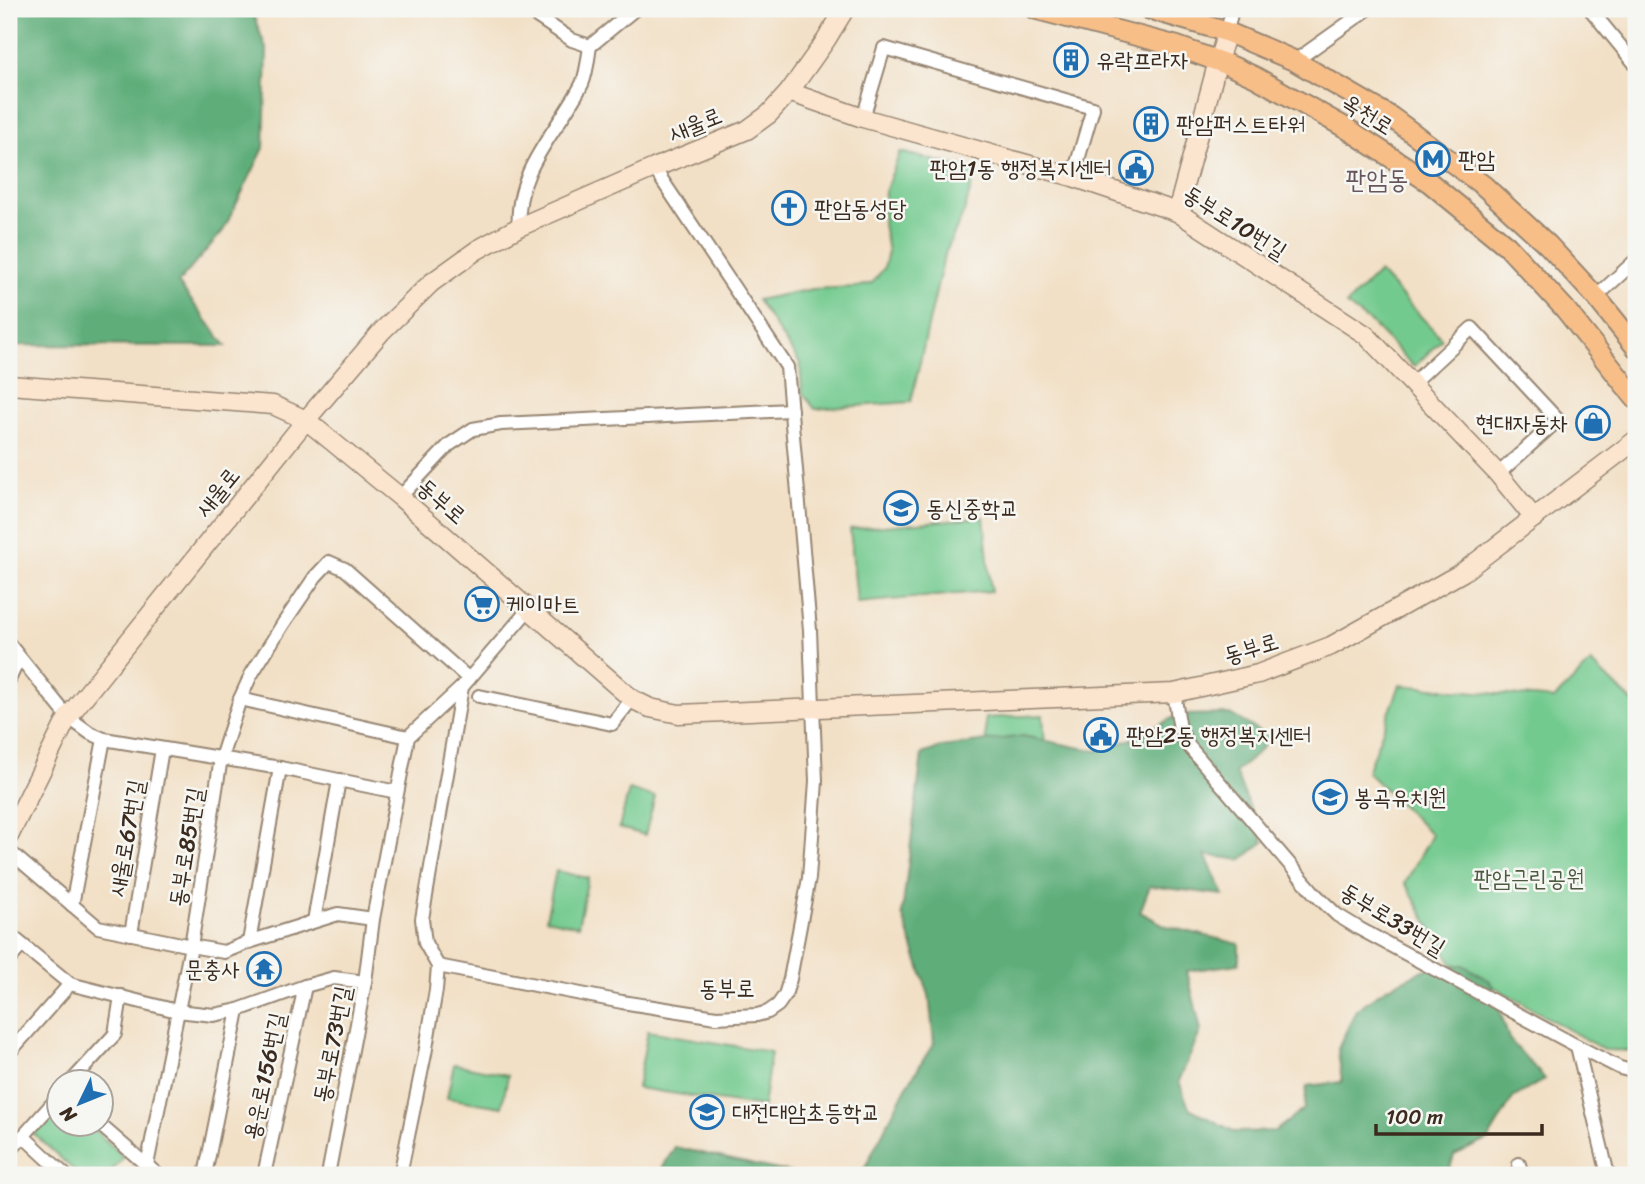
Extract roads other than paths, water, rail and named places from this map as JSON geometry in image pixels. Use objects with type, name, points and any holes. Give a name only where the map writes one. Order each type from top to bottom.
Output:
[{"type":"main road","name":"새울로","points":[[9,836],[68,717],[306,420],[382,331],[431,283],[477,250],[519,227],[747,130],[769,114],[789,92],[845,9]]},
{"type":"main road","name":"옥천로","points":[[1035,9],[1176,46],[1218,61],[1255,77],[1346,128],[1429,182],[1507,246],[1565,309],[1636,399]]},
{"type":"main road","name":"옥천로","points":[[1149,9],[1227,32],[1295,61],[1391,117],[1484,187],[1548,245],[1596,297],[1636,347]]},
{"type":"main road","points":[[1177,212],[1227,32]]},
{"type":"main road","name":"동부로10번길","points":[[789,92],[863,118],[1073,177],[1177,212],[1366,335],[1498,474],[1534,518]]},
{"type":"main road","name":"동부로","points":[[9,385],[272,405],[306,420],[400,497],[632,699],[650,708],[679,714],[1174,693],[1258,674],[1331,646],[1464,572],[1636,440]]},
{"type":"street","points":[[526,9],[572,40],[590,46]]},
{"type":"street","points":[[519,227],[517,211],[522,191],[532,166],[583,82],[590,46],[635,9]]},
{"type":"street","points":[[1227,32],[1232,9]]},
{"type":"street","points":[[1295,61],[1368,9]]},
{"type":"street","points":[[1590,9],[1636,65]]},
{"type":"street","points":[[863,118],[884,48],[1093,108],[1073,177]]},
{"type":"street","name":"동부로","points":[[438,966],[622,1002],[716,1017],[757,1016],[768,1012],[778,1005],[785,995],[790,979],[809,878],[817,781],[810,630],[787,367],[654,168]]},
{"type":"street","points":[[1596,297],[1636,260]]},
{"type":"street","points":[[1413,383],[1472,328],[1558,420],[1498,474]]},
{"type":"street","points":[[400,497],[449,445],[473,429],[500,424],[790,410]]},
{"type":"street","name":"동부로85번길","points":[[147,1166],[191,946],[221,758],[240,699],[283,624],[330,562],[345,569],[465,684]]},
{"type":"street","points":[[240,699],[408,737],[465,684],[529,609]]},
{"type":"street","points":[[9,644],[68,717],[90,733],[104,739],[280,768],[397,792]]},
{"type":"street","points":[[9,680],[19,658]]},
{"type":"street","points":[[400,1175],[425,1054],[438,966],[425,943],[422,919],[465,684]]},
{"type":"street","name":"동부로33번길","points":[[1174,693],[1180,729],[1186,743],[1315,894],[1337,915],[1577,1046],[1620,1068],[1636,1072]]},
{"type":"street","points":[[479,696],[612,724],[632,699]]},
{"type":"street","name":"동부로73번길","points":[[328,1175],[408,737]]},
{"type":"street","name":"새울로67번길","points":[[72,905],[104,739]]},
{"type":"street","name":"새울로67번길","points":[[131,934],[162,749]]},
{"type":"street","points":[[249,942],[280,768]]},
{"type":"street","points":[[314,921],[339,780]]},
{"type":"street","points":[[9,851],[98,927],[191,946],[224,952],[338,915],[373,919]]},
{"type":"street","points":[[9,934],[71,984],[177,1011],[214,1015],[238,1010],[334,978],[365,982]]},
{"type":"street","points":[[9,960],[23,945]]},
{"type":"street","points":[[9,1053],[71,984]]},
{"type":"street","name":"용운로156번길","points":[[264,1175],[305,986]]},
{"type":"street","points":[[84,1068],[115,1034],[121,996]]},
{"type":"street","points":[[205,1175],[238,1010]]},
{"type":"street","points":[[1577,1046],[1608,1175]]},
{"type":"street","points":[[9,1152],[46,1111]]},
{"type":"street","points":[[23,1136],[65,1175]]},
{"type":"street","points":[[114,1138],[158,1175]]},
{"type":"place","name":"유락프라자","points":[[1071,60]]},
{"type":"place","name":"판암퍼스트타워","points":[[1151,124]]},
{"type":"place","name":"판암","points":[[1433,159]]},
{"type":"place","name":"판암1동 행정복지센터","points":[[1136,168]]},
{"type":"place","name":"판암동성당","points":[[789,208]]},
{"type":"place","name":"현대자동차","points":[[1593,423]]},
{"type":"place","name":"동신중학교","points":[[901,508]]},
{"type":"place","name":"케이마트","points":[[482,604]]},
{"type":"place","name":"판암2동 행정복지센터","points":[[1101,735]]},
{"type":"place","name":"봉곡유치원","points":[[1330,797]]},
{"type":"place","name":"문충사","points":[[264,969]]},
{"type":"place","name":"대전대암초등학교","points":[[707,1112]]},
{"type":"district","name":"판암동","points":[[1377,179]]},
{"type":"park label","name":"판암근린공원","points":[[1529,878]]}]
